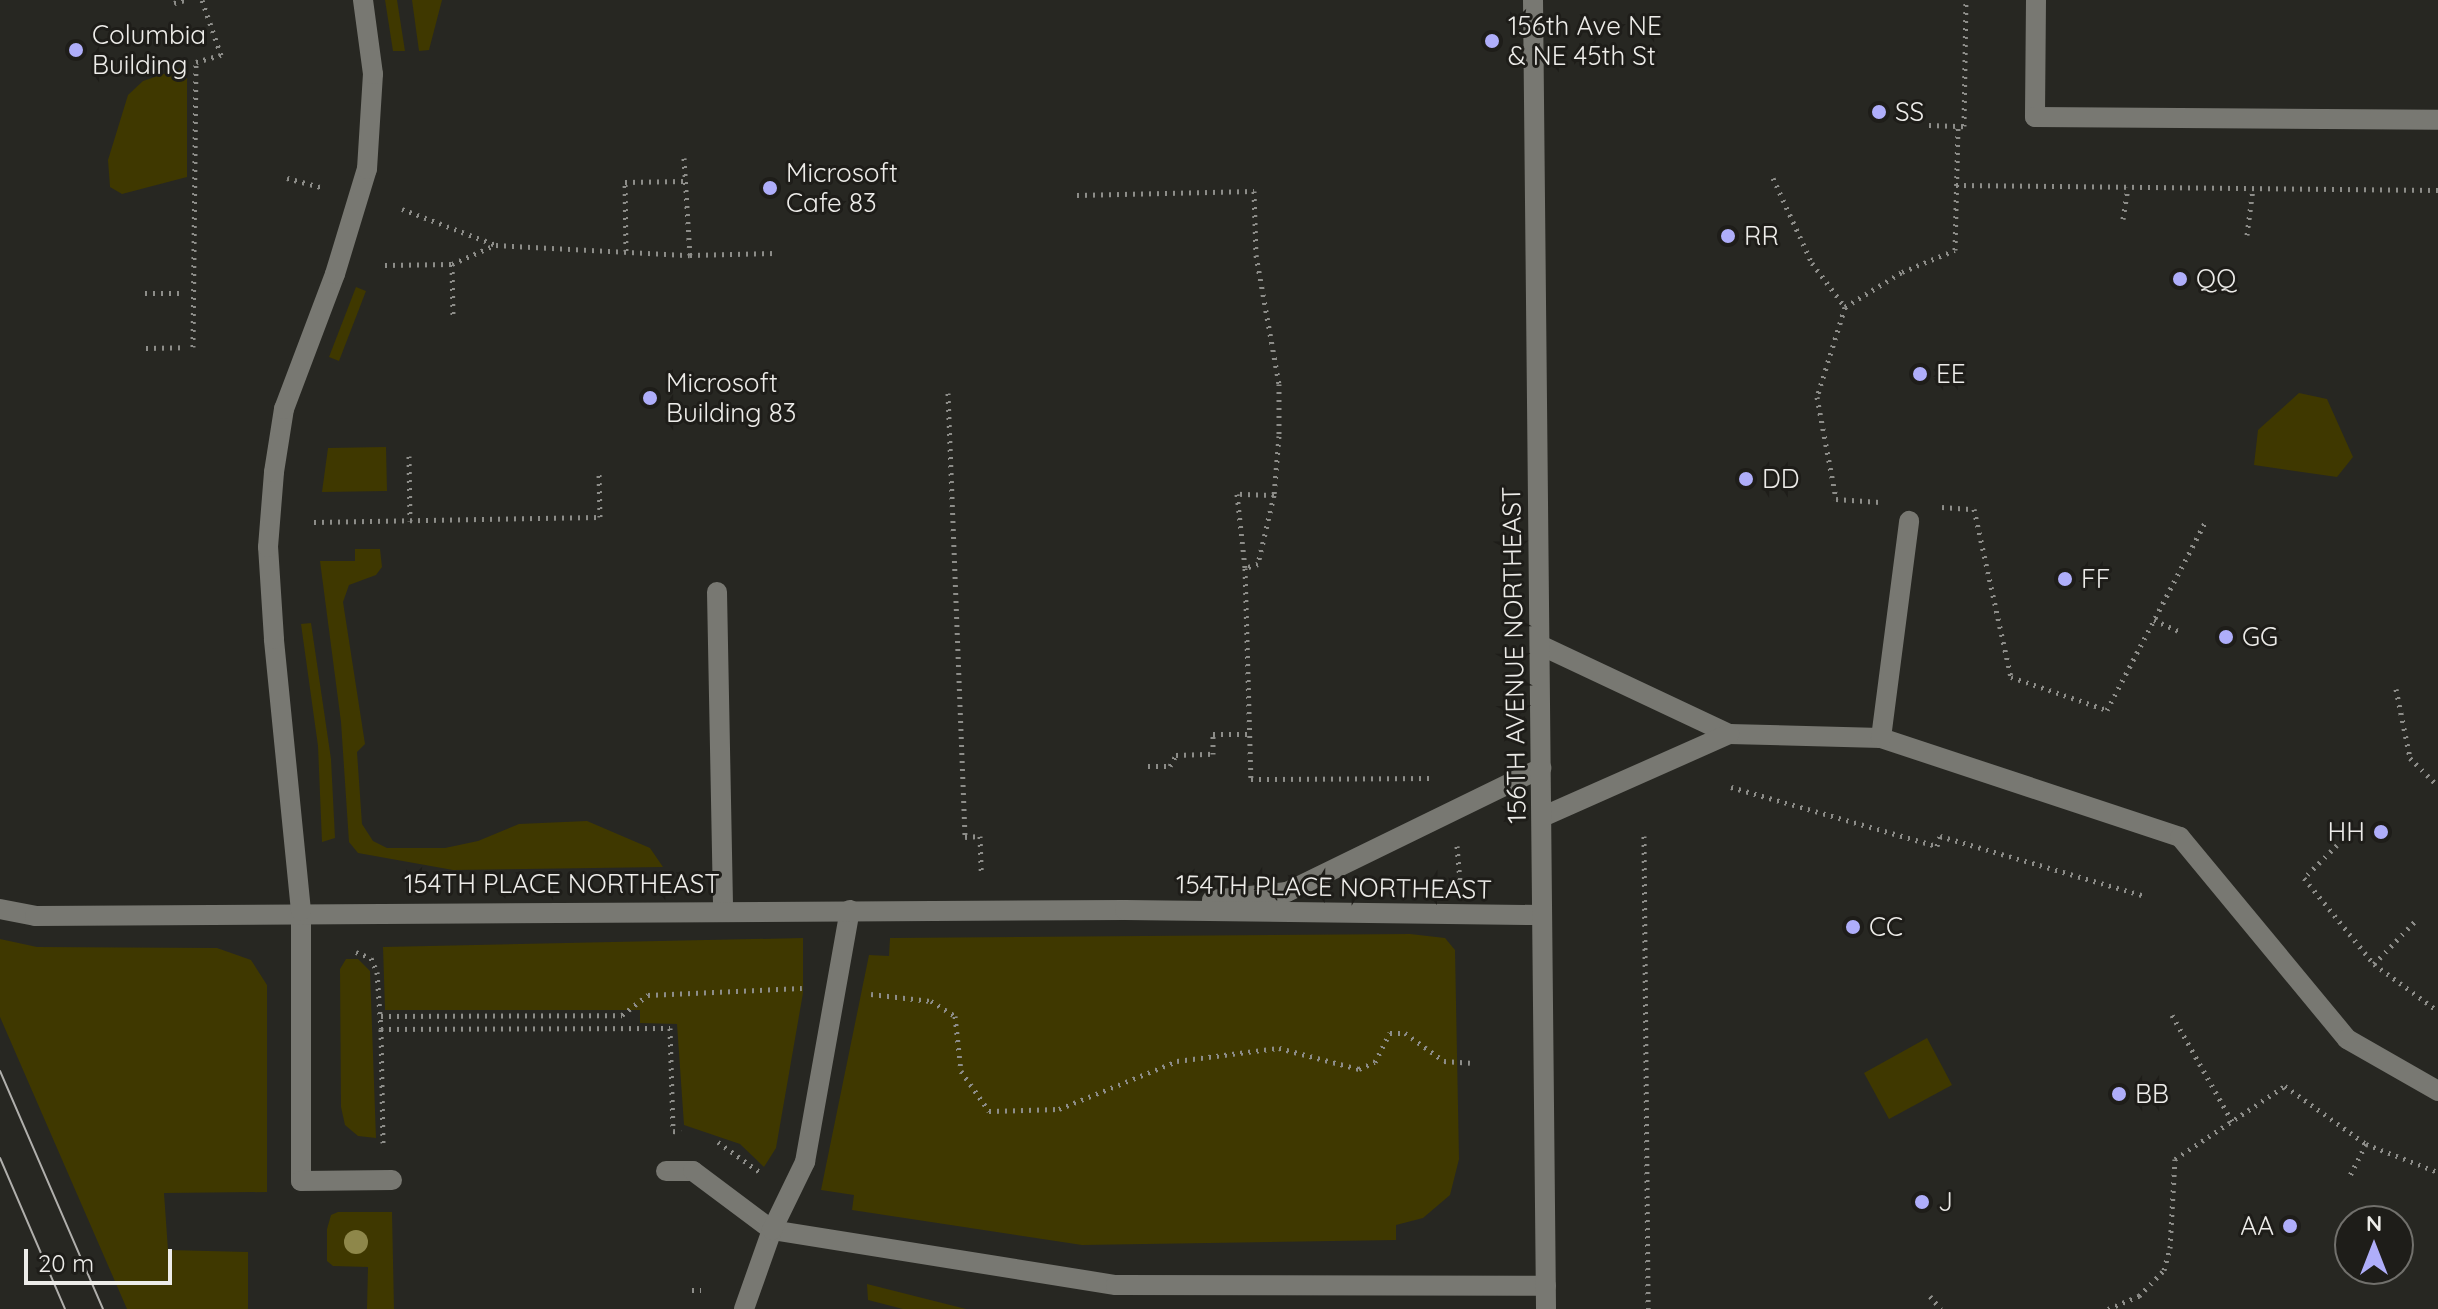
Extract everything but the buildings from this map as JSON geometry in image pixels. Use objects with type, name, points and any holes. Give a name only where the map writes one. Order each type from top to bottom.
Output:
[{"type":"street","points":[[363,0],[373,74],[367,169],[335,274],[284,409],[269,532],[274,639],[301,911],[301,1181],[392,1180]]},
{"type":"street","name":"156TH AVENUE NORTHEAST","points":[[1533,0],[1546,1309]]},
{"type":"street","points":[[2036,0],[2035,117],[2438,120]]},
{"type":"street","points":[[1881,738],[1903,512]]},
{"type":"street","points":[[717,592],[723,910]]},
{"type":"street","points":[[1540,645],[1729,734],[1881,738],[2180,837],[2347,1039],[2438,1091]]},
{"type":"street","points":[[1542,817],[1729,734]]},
{"type":"street","name":"154TH PLACE NORTHEAST","points":[[1125,910],[1287,892],[1541,768]]},
{"type":"street","name":"154TH PLACE NORTHEAST","points":[[0,909],[35,916],[301,911],[723,910],[1125,910],[1542,915]]},
{"type":"street","points":[[744,1309],[772,1230],[805,1162],[850,910]]},
{"type":"street","points":[[666,1171],[693,1171],[772,1230],[1116,1285],[1546,1286]]},
{"type":"path","points":[[174,3],[185,0]]},
{"type":"path","points":[[146,348],[189,347],[196,62],[221,55],[202,0]]},
{"type":"path","points":[[1929,125],[1964,126],[1966,0]]},
{"type":"path","points":[[1903,512],[1836,499],[1817,397],[1845,307],[1902,272],[1955,250],[1958,126]]},
{"type":"path","points":[[684,158],[690,255]]},
{"type":"path","points":[[316,185],[319,176]]},
{"type":"path","points":[[287,178],[333,190]]},
{"type":"path","points":[[1773,178],[1812,263],[1845,307]]},
{"type":"path","points":[[626,251],[625,182],[686,181]]},
{"type":"path","points":[[1956,185],[2438,190]]},
{"type":"path","points":[[2123,219],[2128,187]]},
{"type":"path","points":[[2247,235],[2253,188]]},
{"type":"path","points":[[1077,195],[1254,191],[1256,255],[1279,384],[1274,495],[1258,564],[1245,568]]},
{"type":"path","points":[[402,209],[496,245],[690,255],[776,253]]},
{"type":"path","points":[[385,265],[452,264],[496,245]]},
{"type":"path","points":[[452,264],[453,317]]},
{"type":"path","points":[[145,293],[185,293]]},
{"type":"path","points":[[948,393],[965,837],[980,836],[981,872]]},
{"type":"path","points":[[409,456],[410,521]]},
{"type":"path","points":[[314,522],[600,517],[599,474]]},
{"type":"path","points":[[1274,495],[1237,494],[1245,568],[1251,779],[1450,777]]},
{"type":"path","points":[[1928,506],[1974,509],[2011,677],[2107,710],[2206,521]]},
{"type":"path","points":[[2154,620],[2179,631]]},
{"type":"path","points":[[2396,689],[2410,758],[2438,786]]},
{"type":"path","points":[[1148,766],[1170,766],[1176,755],[1213,754],[1213,734],[1251,734]]},
{"type":"path","points":[[1731,787],[1937,846],[1940,836],[2145,896]]},
{"type":"path","points":[[1455,829],[1461,887]]},
{"type":"path","points":[[1644,836],[1648,1309]]},
{"type":"path","points":[[2337,845],[2304,878],[2374,964],[2438,1011]]},
{"type":"path","points":[[2374,964],[2416,920]]},
{"type":"path","points":[[355,951],[371,958],[377,972],[381,1016],[383,1143]]},
{"type":"path","points":[[381,1016],[622,1015],[648,995],[836,989],[931,1001],[955,1016],[961,1071],[989,1111],[1059,1109],[1177,1061],[1279,1048],[1359,1069],[1375,1062],[1390,1033],[1405,1033],[1444,1061],[1470,1063]]},
{"type":"path","points":[[622,1015],[622,1028]]},
{"type":"path","points":[[2172,1015],[2232,1121]]},
{"type":"path","points":[[381,1029],[670,1028],[673,1131],[686,1133]]},
{"type":"path","points":[[2108,1309],[2139,1296],[2164,1270],[2170,1248],[2175,1159],[2285,1086],[2366,1144],[2438,1172]]},
{"type":"path","points":[[712,1140],[791,1191]]},
{"type":"path","points":[[2350,1176],[2366,1144]]},
{"type":"path","points":[[692,1290],[701,1290]]},
{"type":"path","points":[[1930,1296],[1941,1309]]},
{"type":"shaded area","points":[[385,0],[397,0],[405,51],[393,51]]},
{"type":"shaded area","points":[[412,0],[442,0],[429,50],[419,51]]},
{"type":"shaded area","points":[[187,66],[187,177],[122,194],[110,187],[108,160],[128,95],[143,81]]},
{"type":"shaded area","points":[[356,287],[366,291],[339,361],[329,357]]},
{"type":"shaded area","points":[[2299,393],[2327,399],[2353,457],[2337,477],[2254,465],[2258,430]]},
{"type":"shaded area","points":[[386,447],[387,491],[322,492],[328,448]]},
{"type":"shaded area","points":[[355,549],[380,549],[382,567],[376,575],[349,585],[343,602],[365,744],[357,752],[362,824],[373,841],[387,848],[445,848],[478,841],[519,824],[587,821],[650,848],[663,867],[453,870],[358,853],[349,842],[341,722],[320,561],[355,561]]},
{"type":"shaded area","points":[[311,623],[331,759],[335,838],[322,842],[318,746],[301,624]]},
{"type":"shaded area","points":[[1410,934],[1445,938],[1455,950],[1459,1159],[1450,1195],[1423,1218],[1396,1225],[1396,1240],[1082,1245],[852,1210],[854,1195],[821,1190],[869,955],[889,956],[890,938]]},
{"type":"shaded area","points":[[803,938],[803,993],[776,1148],[764,1167],[740,1144],[684,1125],[677,1024],[640,1023],[640,1010],[385,1010],[383,947]]},
{"type":"shaded area","points":[[0,939],[37,947],[217,948],[251,960],[267,985],[267,1192],[164,1193],[168,1250],[248,1252],[248,1309],[127,1309],[0,1017]]},
{"type":"shaded area","points":[[346,959],[358,959],[370,971],[376,1138],[358,1136],[345,1125],[341,1107],[340,969]]},
{"type":"shaded area","points":[[1927,1038],[1952,1085],[1889,1119],[1864,1073]]},
{"type":"shaded area","points":[[338,1212],[392,1212],[394,1309],[367,1309],[368,1267],[333,1266],[327,1261],[327,1229],[331,1215]]},
{"type":"shaded area","points":[[867,1284],[966,1309],[903,1309],[868,1300]]},
{"type":"tram line","points":[[0,1071],[103,1309]]},
{"type":"tram line","points":[[0,1158],[65,1309]]},
{"type":"place","name":"156th Ave NE & NE 45th St","points":[[1492,41]]},
{"type":"place","name":"Columbia Building","points":[[76,50]]},
{"type":"place","name":"SS","points":[[1879,112]]},
{"type":"place","name":"Microsoft Cafe 83","points":[[770,188]]},
{"type":"place","name":"RR","points":[[1728,236]]},
{"type":"place","name":"QQ","points":[[2180,279]]},
{"type":"place","name":"EE","points":[[1920,374]]},
{"type":"place","name":"Microsoft Building 83","points":[[650,398]]},
{"type":"place","name":"DD","points":[[1746,479]]},
{"type":"place","name":"FF","points":[[2065,579]]},
{"type":"place","name":"GG","points":[[2226,637]]},
{"type":"place","name":"HH","points":[[2381,832]]},
{"type":"place","name":"CC","points":[[1853,927]]},
{"type":"place","name":"BB","points":[[2119,1094]]},
{"type":"place","name":"J","points":[[1922,1202]]},
{"type":"place","name":"AA","points":[[2290,1226]]}]
